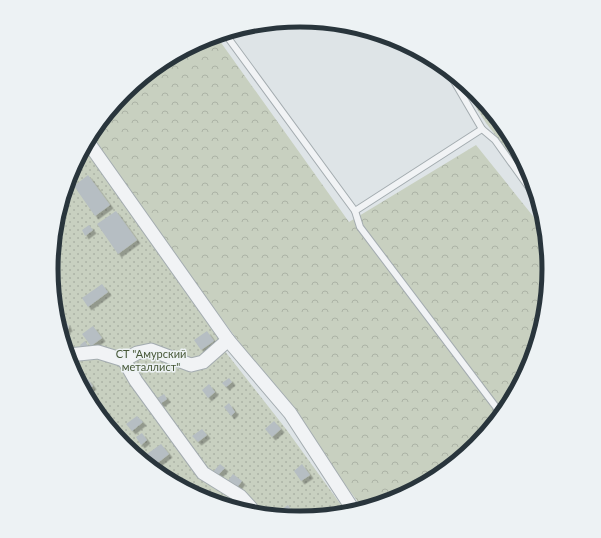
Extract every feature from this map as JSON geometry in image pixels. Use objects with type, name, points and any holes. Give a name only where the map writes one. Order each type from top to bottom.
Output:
[{"type":"street","points":[[92,147],[228,340],[290,413],[350,506]]},
{"type":"street","points":[[124,360],[137,353],[151,350],[191,365],[203,362],[228,340]]},
{"type":"street","points":[[74,354],[98,352],[124,360],[136,381],[203,473],[240,496],[248,505]]},
{"type":"lane","points":[[228,38],[355,211],[360,227],[498,408]]},
{"type":"lane","points":[[455,83],[482,129],[495,140],[528,186]]},
{"type":"lane","points":[[355,211],[482,129]]},
{"type":"green space","points":[[220,41],[349,222],[476,145],[538,222],[542,253],[542,285],[538,316],[530,347],[524,362],[518,376],[502,403],[472,440],[448,461],[408,486],[393,493],[359,504],[93,145],[119,109],[153,77],[193,52]]},
{"type":"green space","points":[[468,94],[482,109],[502,135],[521,168],[486,123]]},
{"type":"green space","name":"СТ \"Амурский металлист\"","points":[[88,154],[212,325],[224,350],[286,429],[343,507],[300,511],[269,509],[238,503],[208,493],[179,479],[153,461],[129,440],[99,403],[83,376],[71,347],[63,316],[58,269],[63,222],[67,206],[71,191]]},
{"type":"building","points":[[479,106],[484,112],[482,113]]},
{"type":"building","points":[[88,175],[110,205],[95,216],[74,186]]},
{"type":"building","points":[[116,211],[137,240],[118,254],[97,224]]},
{"type":"building","points":[[89,225],[93,230],[85,236],[82,230]]},
{"type":"building","points":[[102,284],[108,292],[88,307],[82,298]]},
{"type":"building","points":[[67,323],[69,328],[66,330],[65,324]]},
{"type":"building","points":[[93,326],[102,338],[91,346],[82,334]]},
{"type":"building","points":[[207,331],[214,341],[201,350],[194,340]]},
{"type":"building","points":[[85,341],[90,350],[84,353],[80,345]]},
{"type":"building","points":[[229,378],[232,382],[226,387],[222,383]]},
{"type":"building","points":[[88,379],[93,386],[90,388],[86,381]]},
{"type":"building","points":[[209,384],[215,392],[208,398],[202,390]]},
{"type":"building","points":[[164,394],[167,399],[160,404],[156,399]]},
{"type":"building","points":[[229,403],[235,412],[231,416],[224,407]]},
{"type":"building","points":[[137,416],[143,422],[132,431],[126,424]]},
{"type":"building","points":[[274,421],[281,429],[272,437],[265,429]]},
{"type":"building","points":[[202,429],[207,435],[198,442],[192,436]]},
{"type":"building","points":[[142,433],[147,440],[141,445],[136,437]]},
{"type":"building","points":[[161,444],[169,454],[157,464],[147,454]]},
{"type":"building","points":[[220,464],[225,468],[217,476],[212,473]]},
{"type":"building","points":[[302,464],[310,475],[301,481],[294,471]]},
{"type":"building","points":[[233,474],[242,481],[236,489],[227,482]]},
{"type":"building","points":[[288,505],[292,510],[283,510],[282,509]]}]
